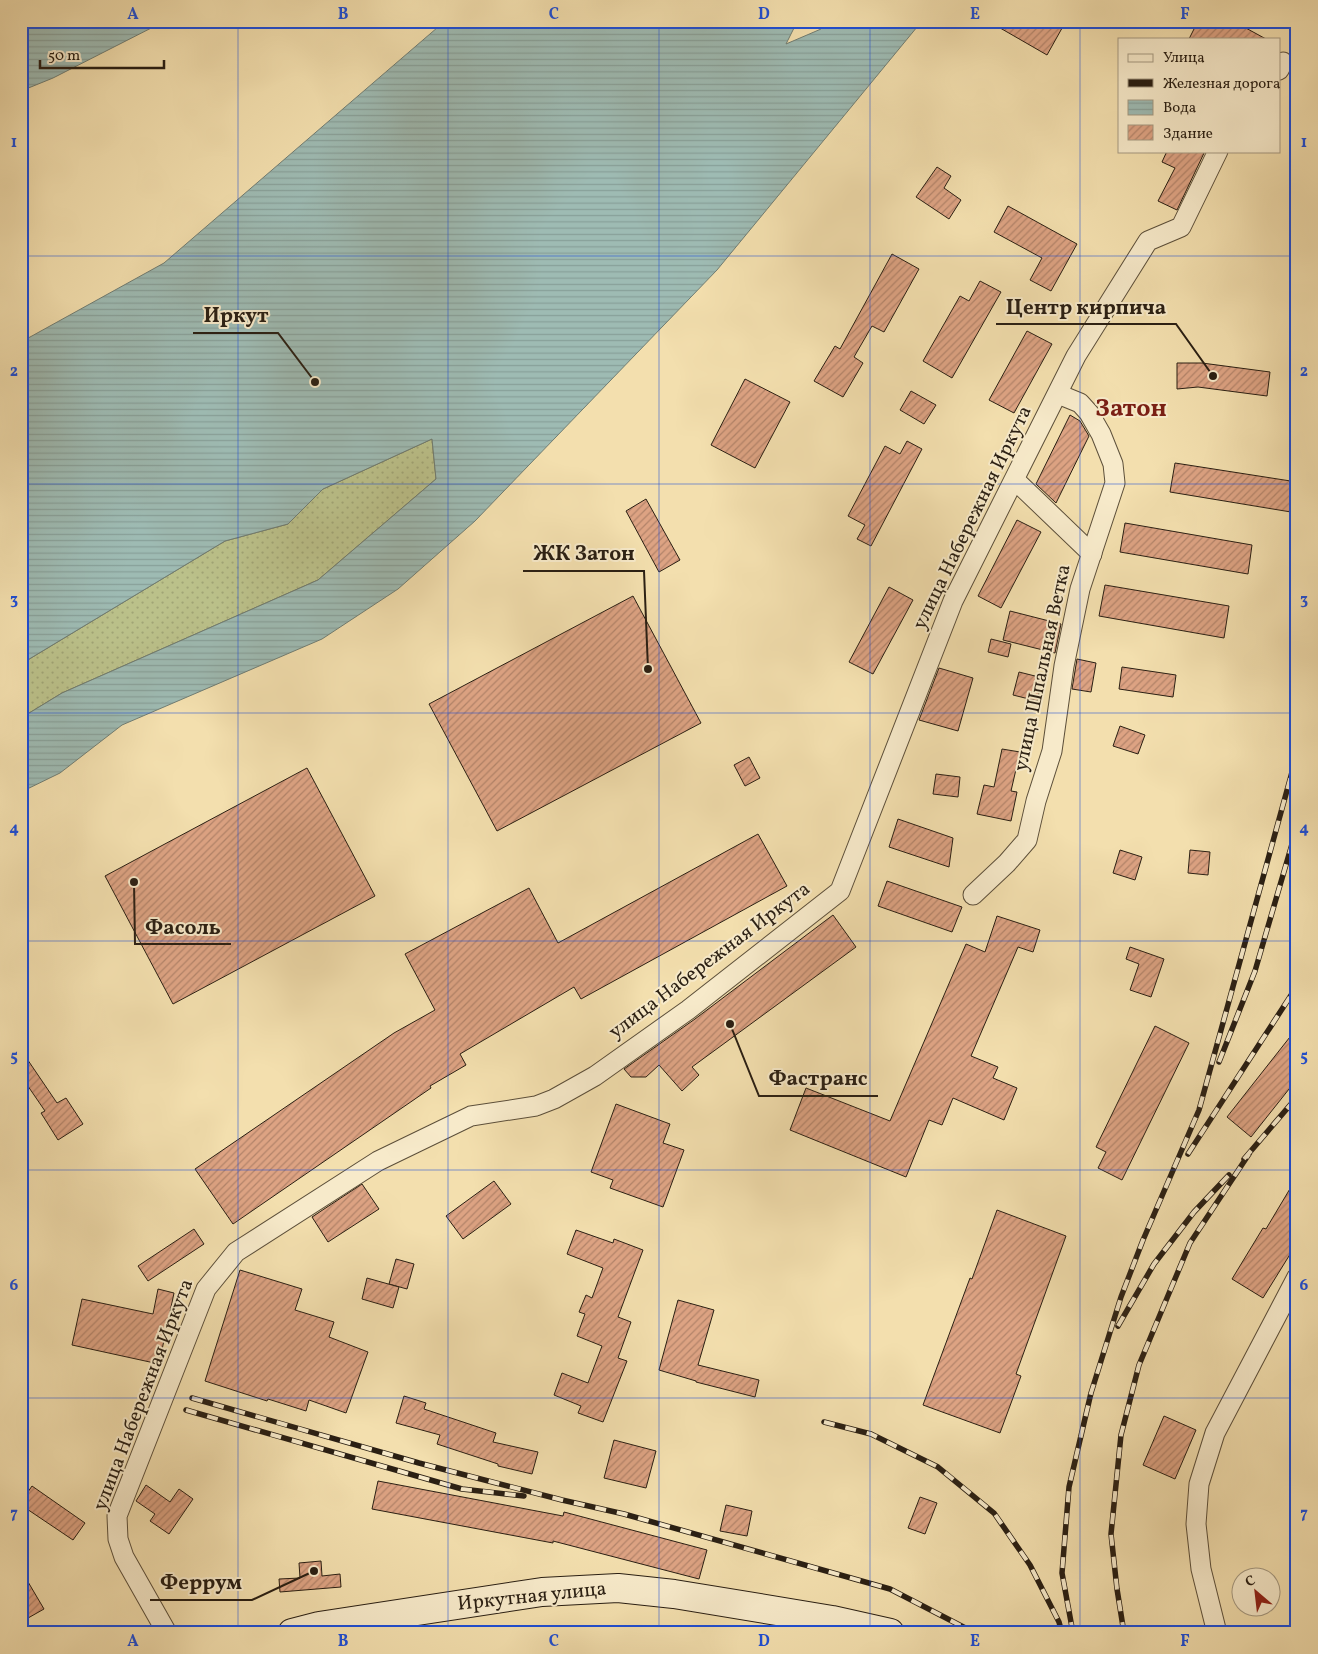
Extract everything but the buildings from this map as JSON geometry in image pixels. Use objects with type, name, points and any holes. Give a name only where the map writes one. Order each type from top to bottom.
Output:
[{"type":"main road","name":"Иркутная улица","points":[[292,1633],[319,1626],[542,1592],[618,1588],[674,1594],[832,1620],[890,1633]]},
{"type":"street","name":"улица Набережная Иркута","points":[[167,1633],[124,1557],[118,1539],[117,1516],[206,1289],[236,1252],[378,1161],[472,1116],[536,1106],[554,1099],[595,1076],[688,1010],[840,891],[953,600],[1076,356],[1148,241],[1181,227],[1218,152]]},
{"type":"street","name":"улица Шпальная Ветка","points":[[973,895],[1008,863],[1027,840],[1036,801],[1052,752],[1064,666],[1080,589],[1115,483],[1114,464],[1090,413],[1080,403],[1058,394]]},
{"type":"street","points":[[1015,480],[1092,554]]},
{"type":"street","points":[[1217,1633],[1201,1569],[1196,1524],[1199,1484],[1215,1433],[1297,1277]]},
{"type":"green space","points":[[432,439],[436,479],[318,580],[62,693],[21,718],[21,664],[225,541],[288,524],[323,489]]},
{"type":"water","points":[[21,21],[165,21],[53,78],[21,91]]},
{"type":"water","points":[[445,21],[801,21],[794,28],[786,44],[821,29],[829,21],[922,21],[717,270],[475,521],[398,589],[322,639],[122,725],[60,773],[21,792],[21,718],[62,693],[318,580],[436,479],[432,439],[323,489],[288,524],[225,541],[21,664],[21,342],[164,263]]},
{"type":"railway","points":[[1073,1633],[1062,1573],[1069,1487],[1091,1393],[1121,1297],[1143,1240],[1199,1110],[1297,754]]},
{"type":"railway","points":[[1219,1062],[1255,971],[1297,827]]},
{"type":"railway","points":[[1188,1154],[1297,986]]},
{"type":"railway","points":[[1244,1159],[1297,1097]]},
{"type":"railway","points":[[1124,1633],[1111,1534],[1121,1435],[1139,1365],[1190,1243],[1249,1154]]},
{"type":"railway","points":[[1118,1326],[1154,1264],[1194,1212],[1229,1175]]},
{"type":"railway","points":[[192,1398],[419,1463],[624,1514],[890,1589],[975,1633]]},
{"type":"railway","points":[[186,1410],[462,1489],[524,1496]]},
{"type":"railway","points":[[824,1422],[871,1434],[938,1467],[994,1513],[1030,1565],[1059,1622],[1062,1633]]},
{"type":"place","name":"Центр кирпича","points":[[1213,376]]},
{"type":"place","name":"Иркут","points":[[315,382]]},
{"type":"place","name":"ЖК Затон","points":[[648,669]]},
{"type":"place","name":"Фасоль","points":[[134,882]]},
{"type":"place","name":"Фастранс","points":[[730,1024]]},
{"type":"place","name":"Феррум","points":[[314,1571]]},
{"type":"district","name":"Затон","points":[[1131,409]]}]
